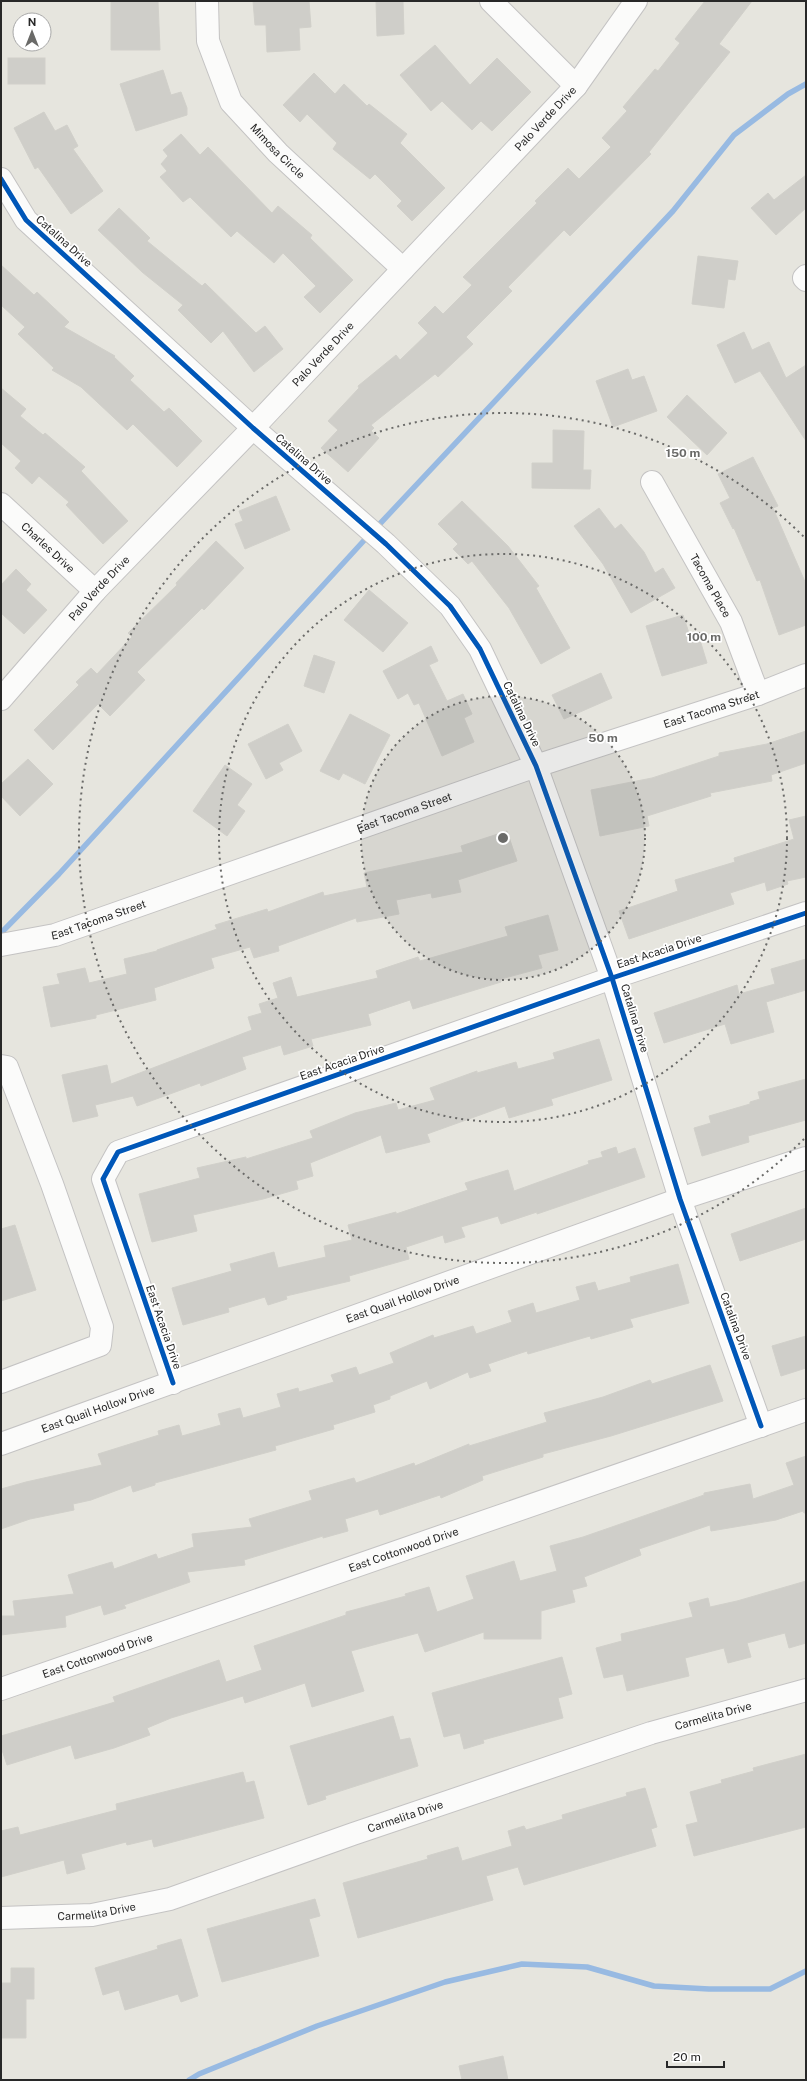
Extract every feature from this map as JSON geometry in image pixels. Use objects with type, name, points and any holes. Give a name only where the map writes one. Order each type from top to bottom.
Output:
[{"type":"street","name":"Mimosa Circle","points":[[207,1],[208,41],[230,102],[278,153],[403,269]]},
{"type":"street","points":[[491,1],[576,86]]},
{"type":"street","name":"Palo Verde Drive","points":[[1,699],[95,590],[253,428],[576,86],[636,1]]},
{"type":"street","name":"Catalina Drive","points":[[1,179],[26,220],[253,428],[386,544],[450,606],[480,649],[536,766],[612,978],[680,1199],[761,1426]]},
{"type":"street","name":"Tacoma Place","points":[[652,482],[731,622],[758,694]]},
{"type":"street","name":"Charles Drive","points":[[1,504],[95,590]]},
{"type":"street","name":"East Tacoma Street","points":[[1,944],[55,935],[536,766],[758,694],[806,675]]},
{"type":"street","name":"East Acacia Drive","points":[[173,1383],[103,1179],[118,1152],[612,978],[806,913]]},
{"type":"street","points":[[1,1066],[7,1067],[49,1176],[102,1327],[100,1345],[1,1382]]},
{"type":"street","name":"East Quail Hollow Drive","points":[[1,1444],[680,1199],[806,1158]]},
{"type":"street","name":"East Cottonwood Drive","points":[[1,1689],[806,1410]]},
{"type":"street","name":"Carmelita Drive","points":[[1,1918],[92,1915],[170,1899],[352,1834],[651,1733],[806,1690]]},
{"type":"building","points":[[111,1],[158,1],[160,50],[111,50]]},
{"type":"building","points":[[253,1],[309,1],[311,27],[299,28],[300,50],[267,52],[266,25],[255,25]]},
{"type":"building","points":[[376,1],[403,1],[404,34],[377,36]]},
{"type":"building","points":[[705,1],[752,1],[719,44],[730,52],[649,152],[651,154],[570,236],[564,230],[508,287],[512,291],[466,337],[473,344],[438,377],[435,374],[371,425],[374,428],[371,431],[379,438],[348,472],[321,448],[338,430],[328,421],[359,388],[358,386],[396,355],[400,360],[428,333],[418,323],[435,306],[443,314],[472,285],[463,277],[537,203],[535,201],[568,168],[579,179],[611,147],[602,138],[627,111],[623,107],[655,69],[658,71],[680,43],[675,39]]},
{"type":"building","points":[[435,45],[470,85],[497,58],[531,92],[492,131],[481,121],[472,130],[442,101],[431,111],[400,75]]},
{"type":"building","points":[[8,58],[45,58],[45,84],[8,84]]},
{"type":"building","points":[[163,70],[171,95],[181,92],[187,108],[187,115],[136,131],[120,84]]},
{"type":"building","points":[[314,73],[335,94],[344,84],[367,106],[369,104],[407,134],[400,143],[445,188],[412,221],[397,206],[402,201],[375,174],[370,179],[333,149],[337,143],[307,114],[300,122],[283,105]]},
{"type":"building","points":[[44,112],[55,131],[67,125],[78,146],[73,149],[103,191],[71,214],[38,167],[35,169],[14,128]]},
{"type":"building","points":[[181,134],[200,155],[208,147],[272,213],[278,206],[312,235],[310,238],[353,280],[320,313],[304,297],[316,286],[283,253],[274,263],[237,231],[231,237],[190,197],[183,202],[160,177],[167,171],[161,164],[168,156],[163,150]]},
{"type":"building","points":[[806,175],[806,208],[776,235],[751,208],[768,193],[774,200]]},
{"type":"building","points":[[119,208],[150,238],[147,241],[202,286],[205,283],[256,333],[265,326],[283,349],[254,372],[223,331],[211,343],[178,310],[183,305],[142,272],[98,230]]},
{"type":"building","points":[[698,256],[738,261],[735,280],[728,279],[724,308],[692,304]]},
{"type":"building","points":[[1,265],[34,295],[37,292],[69,322],[64,327],[115,356],[114,357],[134,376],[130,380],[164,412],[169,408],[202,441],[177,467],[133,424],[127,430],[81,387],[52,370],[54,368],[18,334],[25,327],[1,305]]},
{"type":"building","points":[[744,332],[752,350],[769,342],[786,378],[806,365],[806,441],[760,371],[735,383],[717,345]]},
{"type":"building","points":[[628,369],[632,380],[644,376],[657,411],[613,427],[596,381]]},
{"type":"building","points":[[1,388],[26,409],[20,416],[43,435],[45,433],[85,467],[81,471],[128,521],[103,544],[66,505],[69,502],[39,476],[32,484],[15,468],[21,461],[1,443]]},
{"type":"building","points":[[687,395],[727,433],[707,455],[667,417]]},
{"type":"building","points":[[553,430],[584,431],[583,470],[591,470],[590,489],[532,488],[532,463],[553,463]]},
{"type":"building","points":[[753,457],[778,506],[773,508],[806,584],[806,625],[779,635],[760,580],[757,581],[734,528],[733,529],[720,503],[730,498],[718,474]]},
{"type":"building","points":[[276,496],[290,530],[245,549],[235,524],[243,521],[239,511]]},
{"type":"building","points":[[462,501],[508,546],[539,586],[536,588],[570,648],[541,664],[509,608],[472,561],[468,564],[453,549],[458,544],[438,524]]},
{"type":"building","points":[[599,508],[615,529],[621,524],[644,552],[655,573],[663,568],[675,588],[631,613],[603,564],[574,526]]},
{"type":"building","points":[[216,541],[244,568],[204,610],[202,608],[137,672],[145,680],[110,716],[98,704],[53,750],[34,730],[79,685],[76,682],[91,668],[97,674],[132,637],[128,633],[177,585],[176,583]]},
{"type":"building","points":[[16,569],[31,584],[26,590],[47,610],[24,634],[1,613],[1,585]]},
{"type":"building","points":[[369,590],[408,623],[383,652],[344,620]]},
{"type":"building","points":[[683,615],[692,642],[700,640],[707,663],[662,676],[646,626]]},
{"type":"building","points":[[431,646],[438,661],[429,665],[447,701],[463,694],[472,714],[464,718],[474,742],[442,756],[419,703],[414,705],[408,693],[398,699],[383,671]]},
{"type":"building","points":[[314,655],[335,662],[324,693],[304,686]]},
{"type":"building","points":[[601,673],[612,698],[564,719],[552,695]]},
{"type":"building","points":[[350,714],[390,735],[365,784],[343,773],[339,780],[320,771]]},
{"type":"building","points":[[288,724],[302,751],[279,763],[283,770],[266,779],[248,744]]},
{"type":"building","points":[[806,731],[806,763],[771,775],[772,781],[710,793],[711,796],[647,816],[649,826],[600,836],[591,790],[652,778],[719,756],[719,753],[767,744]]},
{"type":"building","points":[[28,759],[53,784],[20,816],[1,796],[1,784]]},
{"type":"building","points":[[225,765],[252,784],[237,805],[245,811],[227,836],[193,811]]},
{"type":"building","points":[[806,816],[806,877],[787,881],[788,884],[767,891],[765,882],[730,893],[734,904],[629,939],[619,911],[678,891],[675,880],[735,862],[734,858],[794,839],[789,820]]},
{"type":"building","points":[[507,831],[517,861],[458,880],[461,892],[432,898],[431,893],[396,900],[399,914],[357,922],[356,918],[278,946],[279,951],[254,958],[250,947],[211,958],[214,968],[154,988],[156,1000],[96,1015],[96,1018],[51,1027],[43,987],[60,984],[57,974],[85,968],[89,983],[127,974],[124,959],[157,951],[217,929],[215,925],[267,909],[268,912],[323,892],[324,896],[367,887],[364,873],[463,852],[461,846]]},
{"type":"building","points":[[548,915],[558,950],[538,955],[542,968],[501,979],[501,982],[413,1009],[410,1000],[368,1014],[371,1025],[311,1039],[313,1046],[284,1055],[281,1045],[242,1057],[246,1069],[201,1086],[200,1083],[137,1106],[133,1096],[95,1105],[98,1116],[73,1122],[62,1075],[107,1065],[111,1084],[252,1030],[248,1017],[262,1013],[259,1004],[278,998],[273,983],[291,977],[297,997],[378,978],[376,971],[418,957],[420,961],[508,936],[505,927]]},
{"type":"building","points":[[806,959],[806,990],[766,1002],[774,1032],[731,1044],[725,1024],[664,1043],[654,1013],[737,985],[739,994],[775,984],[771,969]]},
{"type":"building","points":[[599,1039],[612,1080],[551,1099],[553,1105],[509,1118],[505,1106],[427,1134],[430,1142],[386,1153],[381,1135],[310,1163],[313,1176],[296,1181],[298,1189],[263,1199],[193,1215],[197,1231],[152,1242],[139,1194],[200,1178],[197,1168],[246,1157],[246,1159],[313,1138],[310,1131],[355,1113],[396,1103],[398,1110],[435,1100],[430,1088],[477,1071],[477,1073],[516,1062],[518,1069],[555,1059],[553,1053]]},
{"type":"building","points":[[806,1079],[806,1120],[748,1136],[749,1142],[702,1156],[694,1128],[711,1123],[709,1116],[750,1104],[750,1102],[760,1099],[758,1092]]},
{"type":"building","points":[[616,1147],[618,1154],[635,1148],[645,1177],[537,1214],[537,1212],[501,1224],[498,1216],[461,1227],[465,1237],[445,1243],[443,1235],[406,1247],[409,1259],[349,1276],[350,1281],[286,1296],[287,1299],[268,1305],[265,1297],[228,1308],[229,1312],[183,1325],[172,1288],[232,1271],[230,1264],[274,1252],[278,1268],[326,1257],[324,1246],[352,1240],[348,1225],[396,1212],[396,1214],[468,1190],[465,1183],[508,1170],[514,1191],[589,1164],[588,1161],[603,1157],[601,1152]]},
{"type":"building","points":[[806,1208],[806,1239],[740,1261],[731,1234]]},
{"type":"building","points":[[15,1225],[36,1290],[1,1301],[1,1229]]},
{"type":"building","points":[[678,1264],[689,1303],[630,1319],[633,1327],[591,1339],[590,1336],[528,1354],[527,1351],[488,1364],[491,1371],[470,1378],[468,1372],[430,1389],[427,1381],[390,1396],[390,1399],[373,1405],[375,1412],[333,1425],[334,1429],[275,1446],[276,1450],[155,1483],[155,1485],[133,1492],[131,1485],[91,1500],[73,1504],[74,1510],[30,1519],[1,1529],[1,1489],[102,1465],[98,1454],[159,1435],[158,1431],[179,1425],[182,1436],[221,1425],[218,1414],[240,1408],[243,1418],[281,1407],[277,1394],[298,1388],[299,1392],[334,1382],[331,1375],[356,1367],[359,1375],[394,1363],[390,1353],[433,1335],[434,1338],[473,1326],[476,1334],[512,1322],[508,1311],[533,1303],[536,1313],[580,1300],[576,1287],[595,1282],[598,1291],[631,1282],[630,1277]]},
{"type":"building","points":[[806,1336],[806,1368],[781,1376],[772,1346]]},
{"type":"building","points":[[710,1365],[723,1401],[611,1436],[543,1454],[543,1457],[482,1476],[483,1480],[441,1498],[440,1495],[380,1515],[378,1509],[345,1519],[348,1531],[323,1538],[323,1536],[244,1560],[245,1565],[187,1572],[190,1582],[124,1605],[126,1608],[104,1615],[101,1605],[65,1616],[66,1627],[1,1635],[1,1616],[15,1616],[13,1601],[74,1594],[68,1575],[112,1562],[114,1569],[156,1554],[158,1559],[194,1547],[192,1534],[252,1527],[249,1519],[312,1500],[309,1491],[354,1478],[356,1483],[414,1463],[415,1466],[469,1444],[469,1446],[547,1422],[544,1413],[603,1397],[650,1380],[652,1384]]},
{"type":"building","points":[[806,1456],[806,1513],[803,1511],[776,1520],[711,1531],[710,1525],[639,1549],[641,1555],[584,1577],[587,1586],[572,1590],[575,1602],[541,1611],[541,1639],[484,1639],[484,1632],[425,1652],[418,1633],[351,1651],[364,1691],[312,1707],[305,1683],[245,1703],[243,1696],[171,1718],[147,1728],[150,1735],[114,1748],[75,1759],[71,1745],[7,1765],[1,1747],[1,1736],[115,1702],[113,1697],[219,1660],[226,1682],[262,1670],[254,1646],[346,1615],[346,1612],[406,1596],[405,1594],[429,1587],[437,1612],[474,1599],[466,1576],[514,1561],[520,1581],[557,1571],[550,1546],[583,1537],[704,1495],[704,1493],[750,1484],[753,1499],[794,1485],[786,1463]]},
{"type":"building","points":[[806,1581],[806,1643],[789,1648],[785,1633],[747,1643],[751,1657],[728,1663],[724,1648],[685,1658],[689,1676],[627,1691],[623,1674],[604,1678],[596,1648],[622,1641],[621,1634],[693,1617],[689,1603],[708,1598],[710,1607],[737,1601]]},
{"type":"building","points":[[562,1657],[572,1694],[558,1698],[563,1718],[483,1740],[484,1743],[464,1749],[460,1733],[444,1737],[432,1693]]},
{"type":"building","points":[[393,1716],[400,1740],[410,1738],[418,1766],[325,1796],[326,1799],[308,1805],[290,1746]]},
{"type":"building","points":[[806,1754],[806,1827],[694,1856],[686,1825],[698,1822],[690,1792],[722,1783],[721,1780],[754,1771],[753,1768]]},
{"type":"building","points":[[243,1772],[246,1783],[254,1781],[264,1818],[154,1847],[152,1839],[127,1845],[126,1842],[81,1854],[85,1869],[67,1874],[64,1860],[1,1877],[1,1831],[18,1827],[20,1835],[117,1810],[116,1804]]},
{"type":"building","points":[[645,1788],[657,1827],[651,1829],[656,1846],[524,1885],[518,1867],[486,1876],[493,1900],[358,1938],[343,1883],[428,1859],[427,1856],[458,1847],[462,1861],[512,1846],[508,1831],[524,1826],[526,1830],[563,1819],[562,1815],[627,1796],[626,1793]]},
{"type":"building","points":[[315,1899],[320,1916],[309,1919],[319,1956],[222,1982],[207,1929]]},
{"type":"building","points":[[181,1939],[198,1996],[181,2002],[178,1994],[125,2010],[119,1990],[103,1995],[95,1968],[158,1949],[157,1946]]},
{"type":"building","points":[[11,1968],[34,1968],[34,1999],[26,1999],[26,2038],[1,2038],[1,1983],[11,1983]]},
{"type":"building","points":[[503,2056],[508,2080],[462,2080],[459,2066]]},
{"type":"waterway","points":[[375,529],[673,211],[734,135],[788,94],[806,84]]},
{"type":"waterway","points":[[1,933],[59,874],[369,535]]},
{"type":"waterway","points":[[189,2080],[199,2074],[317,2026],[445,1982],[522,1964],[587,1967],[654,1986],[709,1989],[770,1989],[806,1971]]},
{"type":"cycle path","points":[[1,179],[26,220],[253,428],[386,544],[450,606],[480,649],[536,766],[612,978],[680,1199],[761,1426]]},
{"type":"cycle path","points":[[173,1383],[103,1179],[118,1152],[612,978],[806,913]]}]
